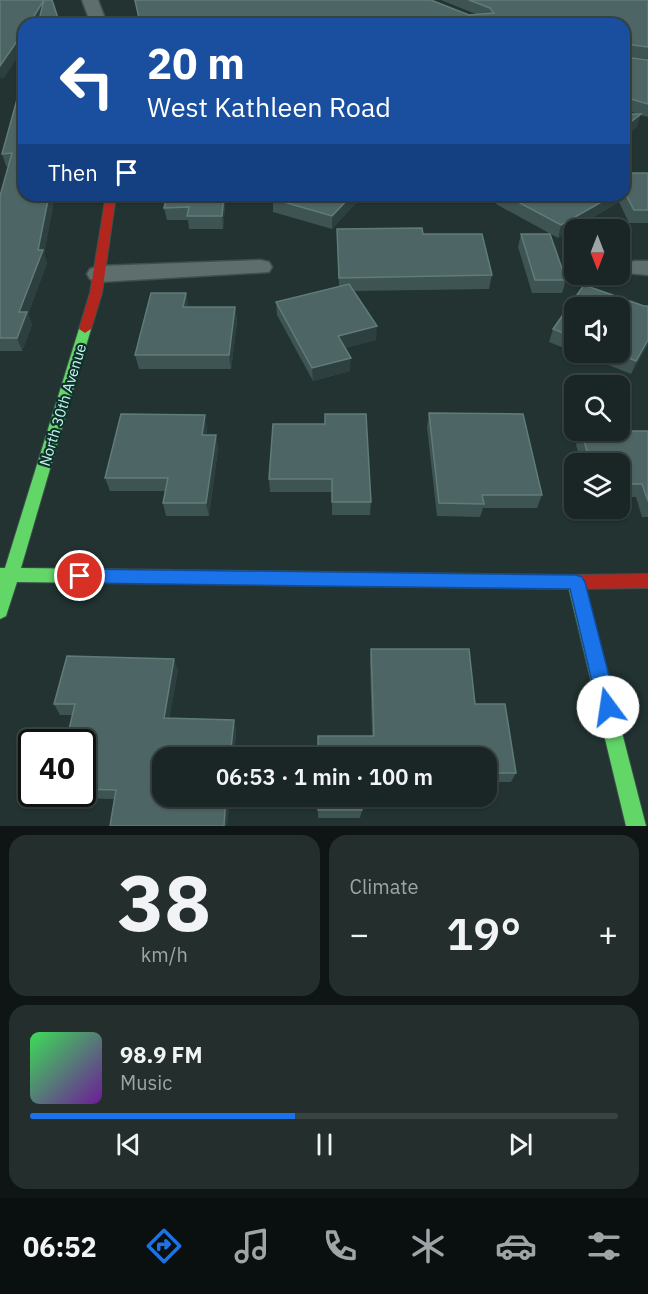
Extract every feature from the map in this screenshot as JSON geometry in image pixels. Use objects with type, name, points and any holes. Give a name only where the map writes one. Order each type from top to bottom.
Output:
[{"type":"street","points":[[90,0],[97,18]]},
{"type":"street","name":"North 30th Avenue","points":[[0,611],[6,575],[96,293],[110,201]]},
{"type":"street","points":[[99,274],[260,267]]},
{"type":"street","points":[[6,575],[648,581]]},
{"type":"street","points":[[576,582],[636,826]]},
{"type":"building","points":[[0,0],[44,0],[33,18],[18,18],[18,40],[0,66]]},
{"type":"building","points":[[44,0],[52,0],[58,18],[40,18]]},
{"type":"building","points":[[135,0],[431,0],[469,15],[494,13],[490,8],[469,0],[648,0],[648,47],[630,45],[630,18],[139,18]]},
{"type":"building","points":[[630,58],[648,60],[648,104],[630,99]]},
{"type":"building","points":[[18,96],[18,201],[48,201],[38,250],[43,250],[19,312],[27,312],[17,338],[0,338],[0,196],[12,153],[2,154]]},
{"type":"building","points":[[630,114],[641,114],[630,122]]},
{"type":"building","points":[[630,173],[648,173],[648,210],[634,210],[629,201]]},
{"type":"building","points":[[166,201],[223,201],[222,216],[187,216],[189,207],[164,208]]},
{"type":"building","points":[[280,201],[346,201],[332,216]]},
{"type":"building","points":[[516,201],[603,201],[572,219],[564,219],[564,223],[561,225]]},
{"type":"building","points":[[422,228],[423,234],[482,234],[492,275],[339,278],[337,229]]},
{"type":"building","points":[[521,234],[550,234],[564,280],[535,280]]},
{"type":"building","points":[[349,284],[377,326],[338,336],[351,358],[312,368],[276,302]]},
{"type":"building","points":[[584,285],[618,297],[576,297]]},
{"type":"building","points":[[151,293],[186,293],[183,307],[235,307],[229,355],[135,355]]},
{"type":"building","points":[[630,301],[648,306],[648,340],[636,361],[630,358]]},
{"type":"building","points":[[564,313],[564,333],[553,329]]},
{"type":"building","points":[[429,413],[523,414],[542,495],[482,495],[484,504],[439,503]]},
{"type":"building","points":[[121,414],[205,415],[202,435],[216,435],[206,503],[163,503],[168,478],[105,478]]},
{"type":"building","points":[[325,414],[366,414],[371,502],[332,502],[332,479],[269,479],[273,424],[325,424]]},
{"type":"building","points":[[630,431],[648,431],[648,501],[642,484],[630,484],[630,453],[588,453],[584,441],[630,441]]},
{"type":"building","points":[[371,649],[469,649],[475,704],[505,704],[516,773],[497,773],[497,747],[318,747],[318,736],[374,736]]},
{"type":"building","points":[[67,656],[174,659],[164,718],[234,720],[231,747],[152,747],[152,807],[225,807],[224,826],[110,826],[116,790],[96,789],[96,729],[69,729],[75,704],[54,704]]},
{"type":"building","points":[[318,807],[362,807],[362,810],[318,810]]},
{"type":"traffic: fast","points":[[0,611],[85,329]]},
{"type":"traffic: fast","points":[[0,575],[568,582]]},
{"type":"traffic: fast","points":[[576,582],[636,826]]},
{"type":"traffic: jam","points":[[85,329],[96,293],[110,201]]},
{"type":"traffic: jam","points":[[568,582],[648,581]]},
{"type":"route","points":[[80,576],[576,582],[608,707]]}]
